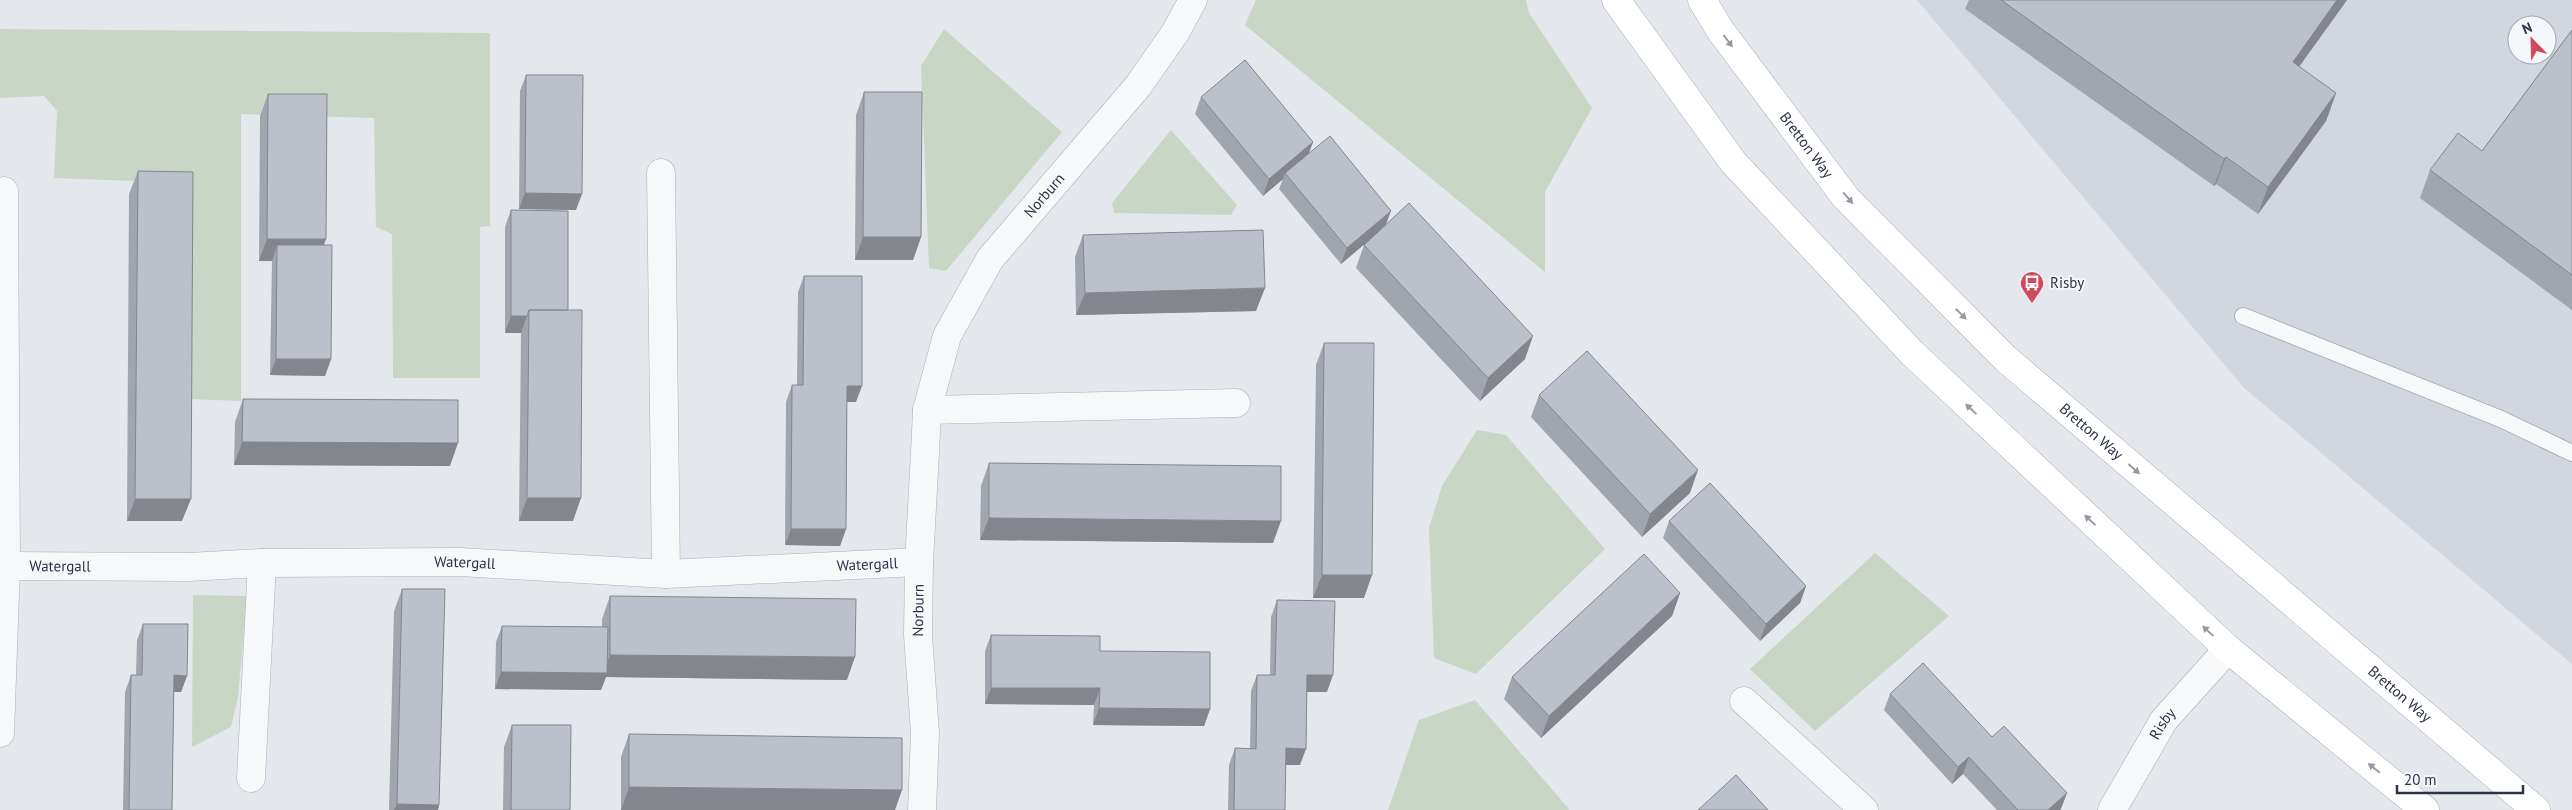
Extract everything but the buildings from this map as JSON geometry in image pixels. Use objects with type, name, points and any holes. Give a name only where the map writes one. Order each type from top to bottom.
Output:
[{"type":"street","name":"Norburn","points":[[922,810],[924,733],[918,635],[919,562],[928,410],[948,336],[990,260],[1138,86],[1175,33],[1193,0]]},
{"type":"street","points":[[1616,0],[1732,162],[1912,353],[2228,649],[2425,810]]},
{"type":"street","name":"Bretton Way","points":[[1702,0],[1720,30],[1846,198],[2006,359],[2536,810]]},
{"type":"street","points":[[661,173],[666,574]]},
{"type":"street","name":"Watergall","points":[[0,733],[6,566],[2,251],[4,191]]},
{"type":"street","points":[[928,410],[1236,403]]},
{"type":"street","name":"Watergall","points":[[6,566],[189,567],[262,563],[460,562],[666,574],[919,562]]},
{"type":"street","points":[[251,778],[262,563]]},
{"type":"street","name":"Risby","points":[[2112,810],[2164,720],[2228,649]]},
{"type":"street","points":[[1744,701],[1864,810]]},
{"type":"lane","points":[[2243,316],[2501,419],[2572,453]]},
{"type":"shaded area","points":[[1917,0],[2572,0],[2572,664],[2244,388]]},
{"type":"green space","points":[[1256,0],[1526,0],[1529,13],[1592,108],[1545,192],[1545,272],[1245,25]]},
{"type":"green space","points":[[0,29],[490,33],[490,226],[480,227],[480,378],[393,378],[392,234],[376,227],[374,118],[241,114],[241,401],[189,399],[188,183],[54,178],[57,111],[44,96],[0,98]]},
{"type":"green space","points":[[944,29],[1062,132],[946,271],[929,268],[921,66]]},
{"type":"green space","points":[[1171,130],[1237,205],[1231,215],[1114,213],[1112,203]]},
{"type":"green space","points":[[1477,430],[1506,435],[1605,549],[1476,674],[1434,658],[1429,528],[1442,486]]},
{"type":"green space","points":[[1875,553],[1949,616],[1815,731],[1750,669]]},
{"type":"green space","points":[[193,595],[247,596],[238,697],[231,727],[192,747]]},
{"type":"green space","points":[[1475,700],[1568,810],[1388,810],[1419,720]]},
{"type":"place","name":"Risby","points":[[2032,304]]}]
